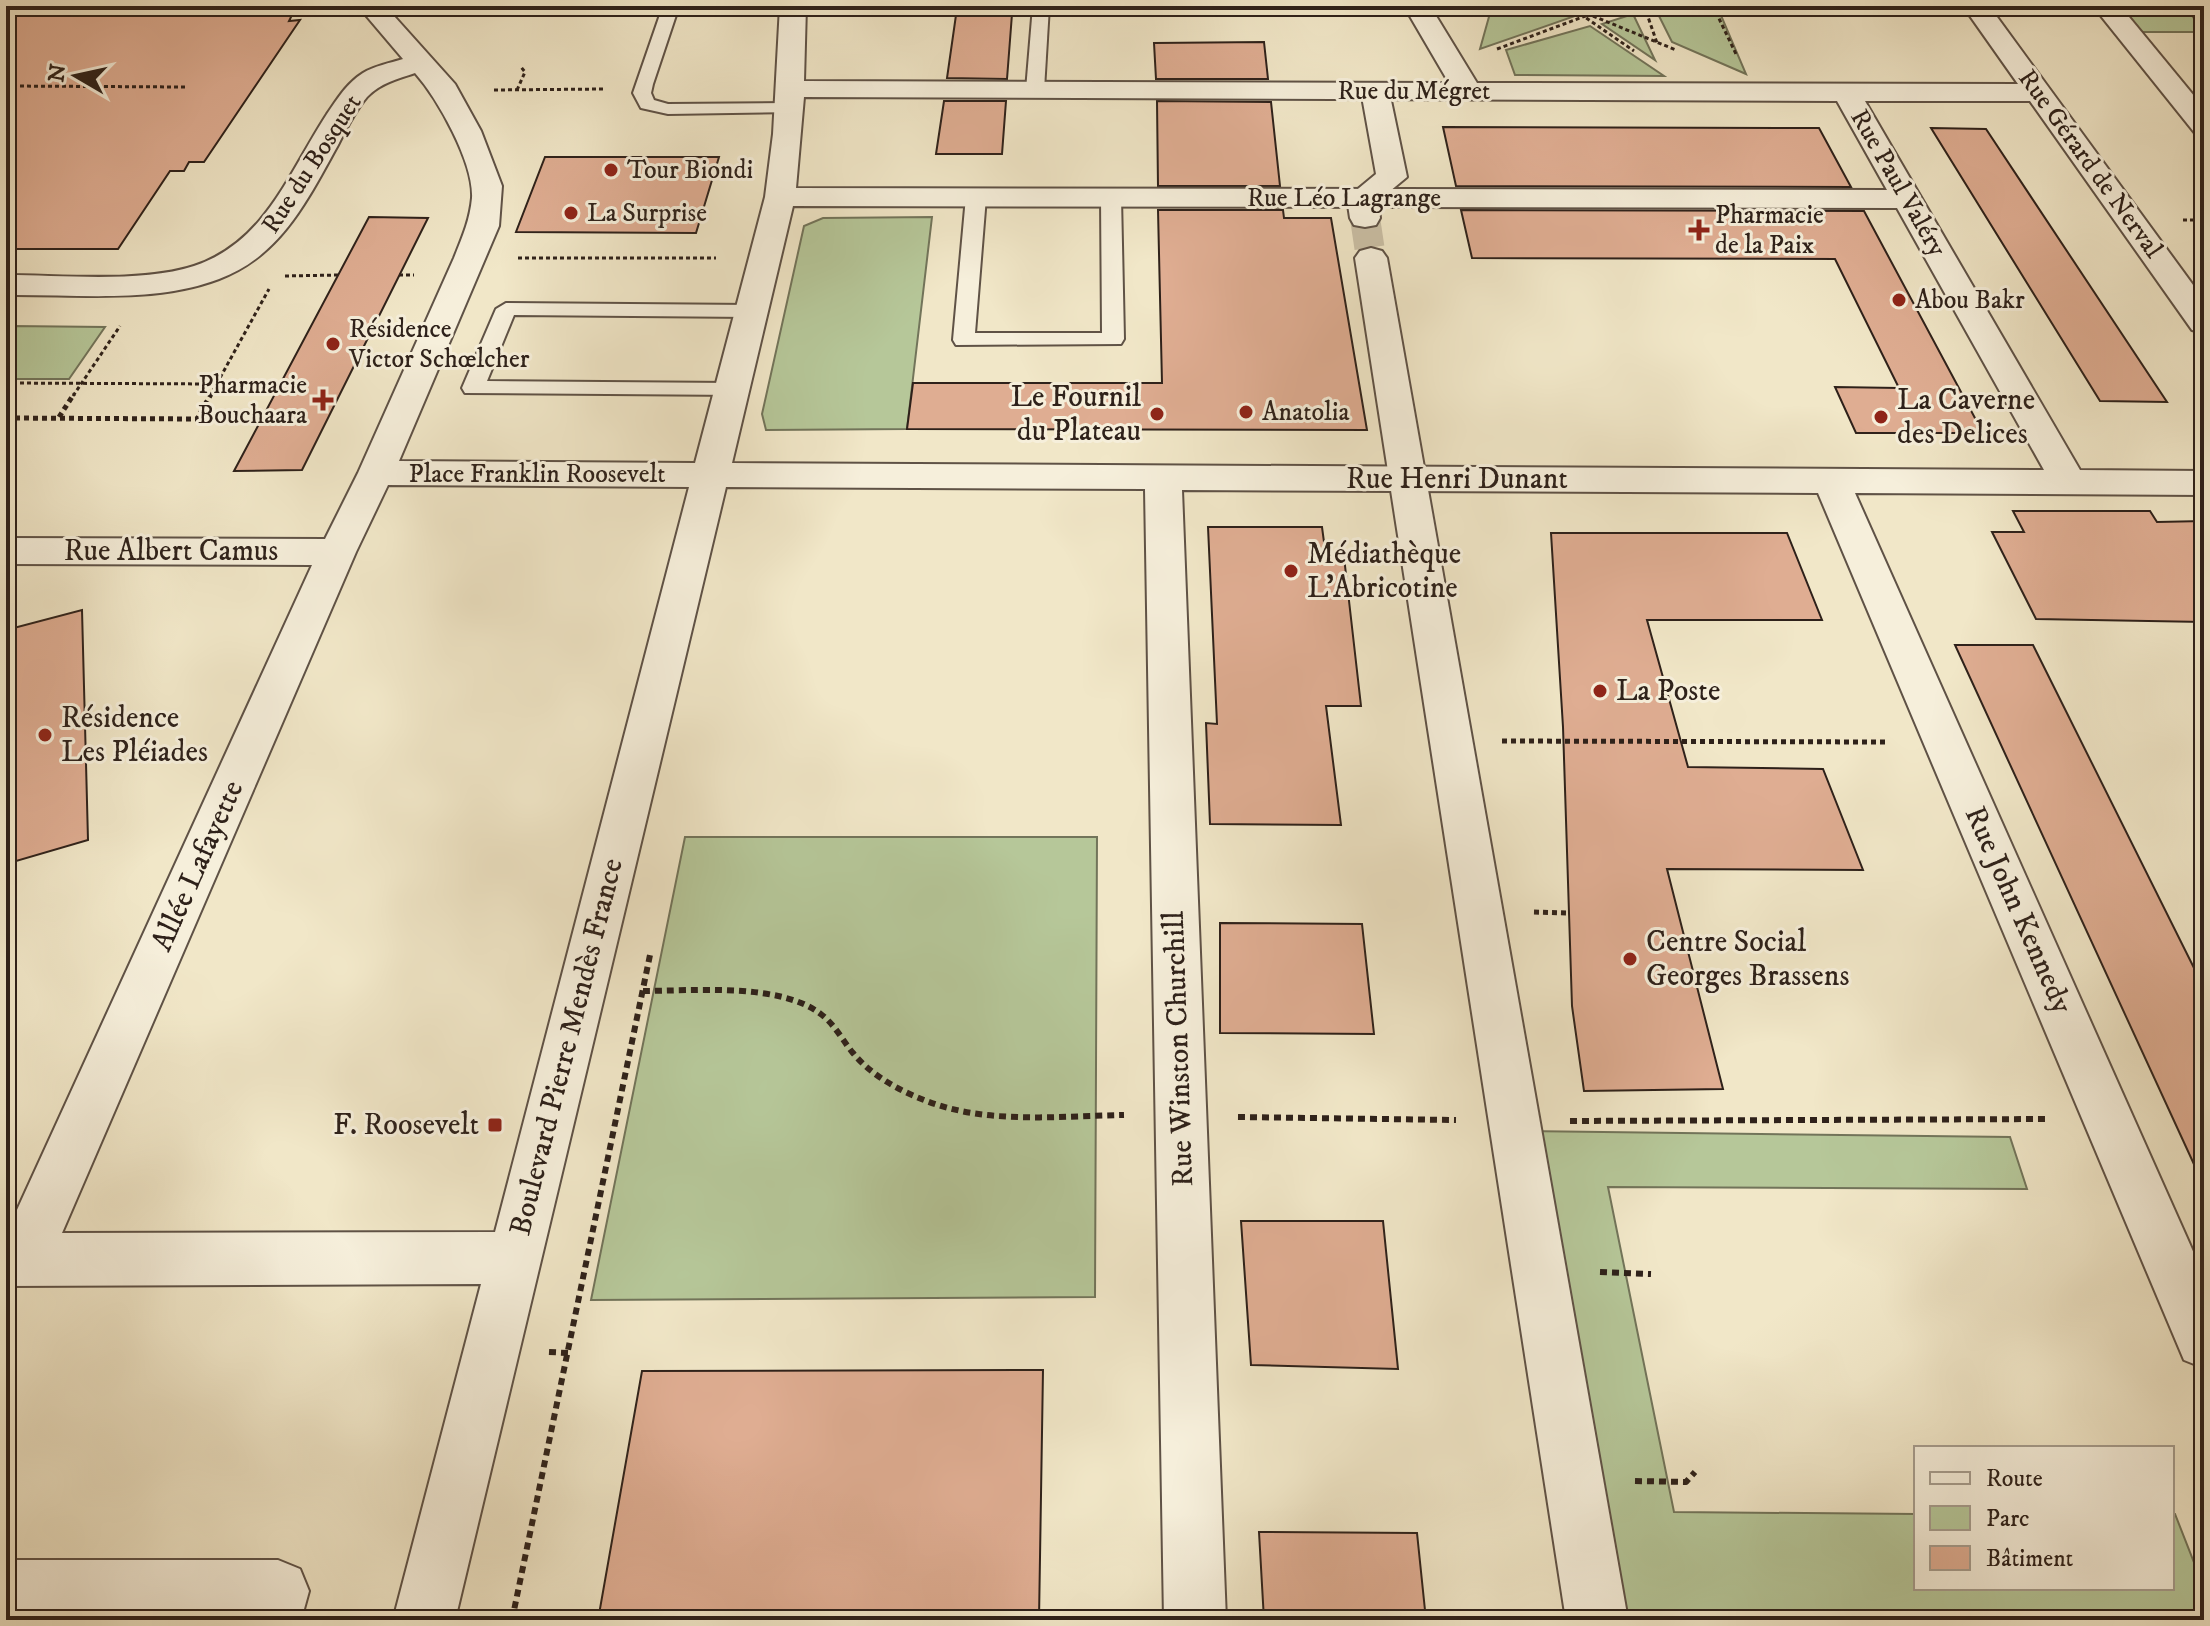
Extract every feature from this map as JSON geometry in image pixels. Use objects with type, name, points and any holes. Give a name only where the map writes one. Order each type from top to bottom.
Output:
[{"type":"street","name":"Place Franklin Roosevelt","points":[[371,6],[445,90],[467,131],[487,186],[486,214],[470,258],[376,473],[710,475],[780,197],[785,167],[793,6]]},
{"type":"street","points":[[1417,6],[1468,91]]},
{"type":"street","name":"Rue Gérard de Nerval","points":[[1976,6],[2204,323]]},
{"type":"street","points":[[2106,6],[2204,126]]},
{"type":"street","name":"Rue du Bosquet","points":[[6,285],[148,285],[189,280],[248,253],[275,229],[356,92],[375,77],[422,62]]},
{"type":"street","name":"Rue du Mégret","points":[[789,98],[1035,90],[1468,91],[1674,84],[1846,92],[2038,93]]},
{"type":"street","points":[[1363,208],[1392,177],[1375,91]]},
{"type":"street","name":"Rue Paul Valéry","points":[[1846,92],[2069,482]]},
{"type":"street","name":"Rue Léo Lagrange","points":[[780,197],[1111,197],[1363,208],[1908,199]]},
{"type":"street","points":[[1371,258],[1597,1620]]},
{"type":"street","name":"Allée Lafayette","points":[[14,1260],[337,552],[376,473]]},
{"type":"street","name":"Rue Henri Dunant","points":[[710,475],[2204,483]]},
{"type":"street","name":"Boulevard Pierre Mendès France","points":[[424,1620],[710,475]]},
{"type":"street","name":"Rue Winston Churchill","points":[[1163,477],[1195,1620]]},
{"type":"street","name":"Rue John Kennedy","points":[[1831,481],[2204,1340]]},
{"type":"street","name":"Rue Albert Camus","points":[[6,551],[337,552]]},
{"type":"street","points":[[14,1260],[515,1258]]},
{"type":"street","points":[[6,1591],[278,1591],[270,1620]]},
{"type":"lane","points":[[671,6],[643,89],[643,100],[657,108],[789,98]]},
{"type":"lane","points":[[1035,90],[1041,6]]},
{"type":"lane","points":[[976,197],[964,340],[1113,339],[1111,197]]},
{"type":"lane","points":[[732,390],[473,388],[506,309],[752,311]]},
{"type":"path","points":[[1569,6],[1674,84]]},
{"type":"path","points":[[1453,65],[1612,6]]},
{"type":"path","points":[[1633,6],[1647,14],[1674,84]]},
{"type":"path","points":[[1713,6],[1739,60]]},
{"type":"path","points":[[517,90],[525,72],[521,67]]},
{"type":"path","points":[[6,86],[186,87]]},
{"type":"path","points":[[445,90],[643,89]]},
{"type":"path","points":[[416,275],[424,258],[765,258]]},
{"type":"path","points":[[6,418],[197,419],[276,276],[338,275]]},
{"type":"path","points":[[58,418],[148,285]]},
{"type":"path","points":[[6,383],[216,384]]},
{"type":"path","points":[[1450,741],[1945,742]]},
{"type":"path","points":[[512,1620],[653,945]]},
{"type":"path","points":[[643,991],[739,992],[782,997],[821,1013],[859,1061],[901,1090],[955,1109],[998,1115],[1514,1121],[2109,1119]]},
{"type":"green space","points":[[1492,6],[1561,6],[1575,16],[1480,49]]},
{"type":"green space","points":[[1654,6],[1717,6],[1746,74],[1672,42]]},
{"type":"green space","points":[[2119,6],[2204,6],[2204,16],[2193,17],[2204,32],[2141,32]]},
{"type":"green space","points":[[1633,14],[1655,60],[1602,24]]},
{"type":"green space","points":[[1590,26],[1664,76],[1515,75],[1506,50]]},
{"type":"green space","points":[[932,217],[907,429],[766,430],[762,414],[804,226],[823,218]]},
{"type":"green space","points":[[12,326],[105,327],[69,379],[6,379],[6,334]]},
{"type":"green space","points":[[685,837],[1097,837],[1095,1297],[591,1300]]},
{"type":"green space","points":[[1516,1131],[2010,1137],[2027,1189],[1608,1187],[1674,1512],[1914,1514],[1914,1590],[2174,1590],[2175,1514],[2204,1588],[2204,1620],[1597,1620]]},
{"type":"building","points":[[6,6],[129,6],[125,11],[292,15],[289,21],[300,20],[204,162],[189,162],[184,171],[170,171],[118,249],[6,249]]},
{"type":"building","points":[[1012,14],[1007,79],[947,78],[956,15]]},
{"type":"building","points":[[1264,42],[1268,79],[1156,79],[1154,43]]},
{"type":"building","points":[[944,101],[1006,101],[1002,154],[936,154]]},
{"type":"building","points":[[1157,101],[1271,102],[1280,186],[1158,186]]},
{"type":"building","points":[[1443,127],[1819,128],[1851,187],[1456,186]]},
{"type":"building","points":[[1931,128],[1986,129],[2167,402],[2100,401]]},
{"type":"building","name":"Tour Biondi","points":[[545,157],[719,157],[696,233],[516,232]]},
{"type":"building","points":[[1158,210],[1283,210],[1284,218],[1331,218],[1367,430],[907,429],[913,383],[1162,383]]},
{"type":"building","points":[[1461,210],[1864,211],[1983,433],[1856,433],[1835,387],[1899,388],[1835,259],[1472,258]]},
{"type":"building","name":"Résidence Victor Schœlcher","points":[[369,217],[428,218],[302,470],[234,471]]},
{"type":"building","points":[[2013,511],[2150,511],[2157,522],[2204,521],[2204,622],[2036,619],[1992,532],[2024,532]]},
{"type":"building","points":[[1208,527],[1322,527],[1326,557],[1344,557],[1361,706],[1326,706],[1341,825],[1210,824],[1206,723],[1217,724]]},
{"type":"building","points":[[1551,533],[1787,533],[1822,620],[1647,620],[1688,767],[1823,769],[1863,870],[1667,869],[1723,1089],[1584,1091],[1572,1006],[1563,727]]},
{"type":"building","name":"Résidence Les Pléiades","points":[[82,610],[88,840],[6,864],[6,630]]},
{"type":"building","points":[[1955,645],[2033,645],[2204,988],[2204,1186]]},
{"type":"building","points":[[1220,923],[1362,924],[1374,1034],[1220,1033]]},
{"type":"building","points":[[1241,1221],[1383,1221],[1398,1369],[1251,1365]]},
{"type":"building","points":[[1043,1370],[1039,1620],[598,1620],[642,1371]]},
{"type":"building","points":[[1259,1532],[1417,1533],[1426,1620],[1264,1620]]},
{"type":"tunnel","points":[[1365,218],[1371,258]]},
{"type":"place","name":"Tour Biondi","points":[[611,170]]},
{"type":"place","name":"La Surprise","points":[[571,213]]},
{"type":"place","name":"Pharmacie de la Paix","points":[[1699,230]]},
{"type":"place","name":"Abou Bakr","points":[[1899,300]]},
{"type":"place","name":"Résidence Victor Schœlcher","points":[[333,344]]},
{"type":"place","name":"Pharmacie Bouchaara","points":[[323,400]]},
{"type":"place","name":"Anatolia","points":[[1246,412]]},
{"type":"place","name":"Le Fournil du Plateau","points":[[1157,414]]},
{"type":"place","name":"La Caverne des Delices","points":[[1881,417]]},
{"type":"place","name":"Médiathèque L'Abricotine","points":[[1291,571]]},
{"type":"place","name":"La Poste","points":[[1600,691]]},
{"type":"place","name":"Résidence Les Pléiades","points":[[45,735]]},
{"type":"place","name":"Centre Social Georges Brassens","points":[[1630,959]]},
{"type":"place","name":"F. Roosevelt","points":[[495,1125]]}]
